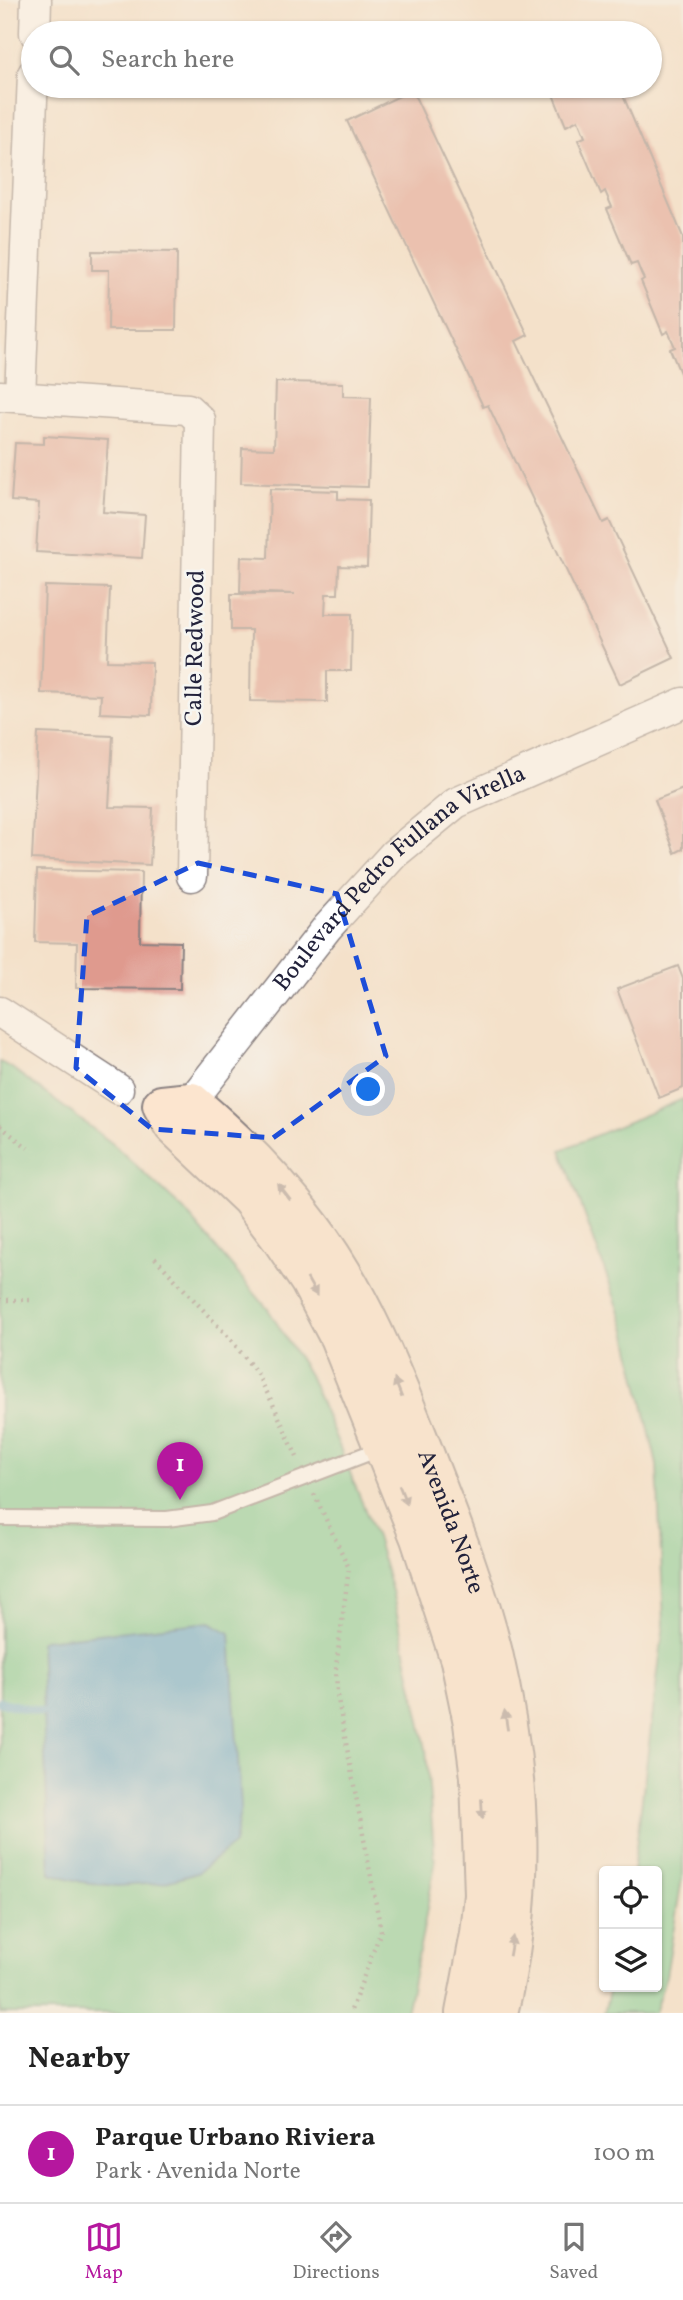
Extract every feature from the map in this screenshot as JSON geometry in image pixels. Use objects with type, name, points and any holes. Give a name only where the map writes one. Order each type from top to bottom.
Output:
[{"type":"street","points":[[35,21],[36,0]]},
{"type":"street","points":[[10,397],[31,98]]},
{"type":"street","name":"Calle Redwood","points":[[10,397],[188,410],[201,421],[192,876]]},
{"type":"street","name":"Boulevard Pedro Fullana Virella","points":[[175,1111],[326,929],[394,854],[456,803],[683,704]]},
{"type":"street","points":[[0,1012],[118,1089]]},
{"type":"street","name":"Avenida Norte","points":[[175,1111],[270,1174],[313,1229],[351,1287],[391,1371],[400,1441],[420,1538],[460,1660],[473,1723],[480,1777],[484,1895],[480,1934],[465,2013]]},
{"type":"street","name":"Avenida Norte","points":[[400,1441],[460,1545],[492,1650],[506,1717],[518,1829],[518,1885],[514,1930],[498,2013]]},
{"type":"lane","points":[[0,1518],[167,1519],[212,1513],[400,1441]]},
{"type":"path","points":[[0,1126],[28,1148]]},
{"type":"path","points":[[155,1258],[232,1341],[256,1372],[349,1568],[336,1667],[337,1694],[381,1931],[350,2013]]},
{"type":"path","points":[[0,1300],[32,1300]]},
{"type":"highlighted area","points":[[198,863],[337,894],[386,1056],[273,1138],[152,1129],[76,1068],[87,916]]},
{"type":"green space","points":[[0,1062],[12,1068],[113,1144],[184,1210],[268,1309],[309,1375],[376,1537],[392,1591],[426,1749],[435,1864],[406,2013],[0,2013]]},
{"type":"green space","points":[[683,1099],[683,1872],[662,1988],[662,1866],[634,1866],[664,1624],[657,1465],[625,1326],[561,1150]]},
{"type":"green space","points":[[609,1992],[661,1992],[654,2013],[604,2013]]},
{"type":"water","points":[[210,1622],[230,1633],[241,1806],[234,1844],[197,1873],[162,1883],[117,1886],[82,1882],[50,1873],[40,1642]]},
{"type":"building","points":[[395,98],[416,98],[528,335],[516,341],[603,523],[609,520],[674,658],[620,684],[488,405],[483,407],[347,121]]},
{"type":"building","points":[[554,98],[624,98],[683,237],[683,380],[670,349],[675,347],[668,331],[663,334],[641,281],[644,279],[637,263],[631,265],[607,209],[612,207],[605,191],[601,194],[578,140],[585,137],[578,120],[566,126]]},
{"type":"building","points":[[92,251],[177,252],[176,330],[108,330],[109,270],[92,270]]},
{"type":"building","points":[[276,382],[343,383],[343,396],[371,397],[368,487],[241,483],[242,448],[274,449]]},
{"type":"building","points":[[44,436],[108,440],[103,512],[145,515],[142,558],[36,552],[39,503],[11,501],[15,443],[44,444]]},
{"type":"building","points":[[270,489],[338,491],[338,499],[369,500],[367,567],[339,566],[338,594],[326,594],[325,614],[352,614],[351,671],[327,671],[327,702],[250,701],[251,630],[231,630],[231,594],[295,594],[240,592],[241,557],[268,558]]},
{"type":"building","points":[[45,586],[110,588],[107,661],[152,662],[151,715],[100,713],[101,695],[41,693]]},
{"type":"building","points":[[38,733],[113,736],[109,807],[153,808],[150,865],[32,859]]},
{"type":"building","points":[[683,789],[683,849],[675,853],[655,800]]},
{"type":"building","points":[[37,870],[141,872],[140,941],[181,942],[180,989],[76,988],[77,943],[35,942]]},
{"type":"building","points":[[678,966],[683,979],[683,1088],[659,1098],[617,989]]},
{"type":"waterway","points":[[0,1702],[41,1712]]},
{"type":"place","name":"Parque Urbano Riviera","points":[[180,1500]]}]
